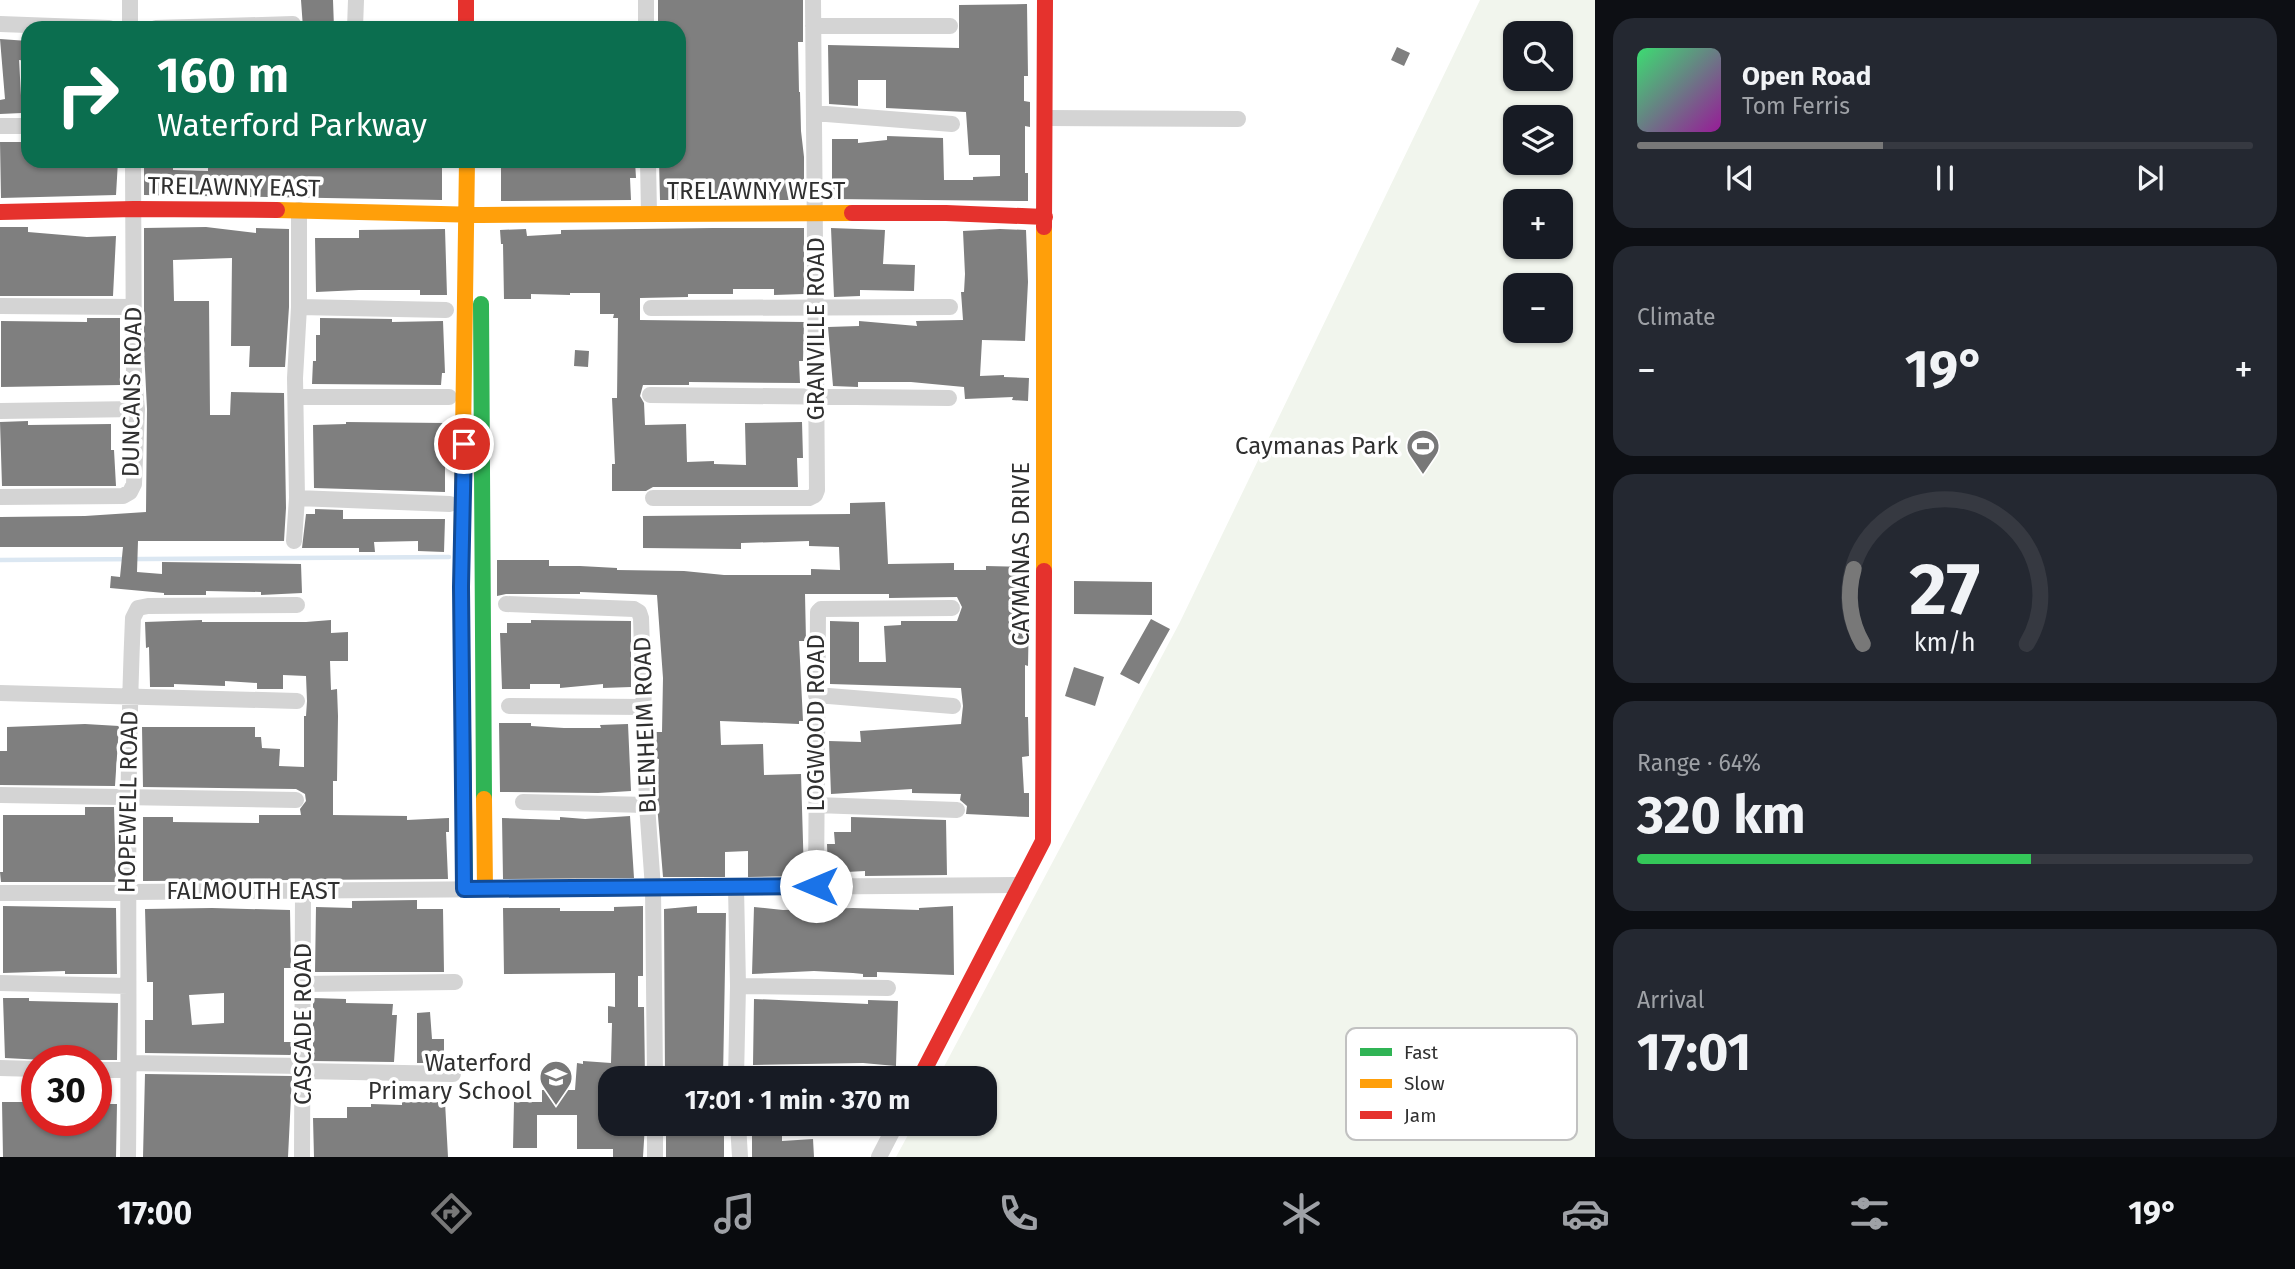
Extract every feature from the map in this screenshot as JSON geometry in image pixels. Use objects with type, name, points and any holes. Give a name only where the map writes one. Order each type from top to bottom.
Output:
[{"type":"street","points":[[130,0],[130,21]]},
{"type":"street","points":[[355,21],[356,0]]},
{"type":"street","points":[[466,0],[466,21]]},
{"type":"street","points":[[480,0],[480,21]]},
{"type":"street","points":[[646,0],[646,21]]},
{"type":"street","name":"GRANVILLE ROAD","points":[[653,498],[809,498],[815,495],[817,397],[813,0]]},
{"type":"street","name":"CAYMANAS DRIVE","points":[[926,1066],[1043,841],[1045,0]]},
{"type":"street","points":[[0,24],[21,25]]},
{"type":"street","points":[[813,26],[950,26]]},
{"type":"street","points":[[814,113],[952,124]]},
{"type":"street","points":[[1045,118],[1238,119]]},
{"type":"street","points":[[0,127],[21,126]]},
{"type":"street","name":"DUNCANS ROAD","points":[[0,497],[123,496],[130,492],[134,484],[137,409],[134,379],[133,168]]},
{"type":"street","points":[[468,168],[474,215],[485,889]]},
{"type":"street","points":[[464,889],[461,587],[474,215],[480,168]]},
{"type":"street","points":[[648,168],[649,214]]},
{"type":"street","name":"TRELAWNY EAST","points":[[0,212],[134,209],[299,210],[474,215]]},
{"type":"street","points":[[294,541],[297,498],[295,378],[299,307],[299,210]]},
{"type":"street","name":"TRELAWNY WEST","points":[[474,215],[946,213],[1045,217]]},
{"type":"street","points":[[0,306],[133,307]]},
{"type":"street","points":[[299,307],[446,310]]},
{"type":"street","points":[[652,308],[950,307]]},
{"type":"street","points":[[650,395],[949,398]]},
{"type":"street","points":[[297,397],[449,397]]},
{"type":"street","points":[[0,411],[137,409]]},
{"type":"street","points":[[297,498],[450,504]]},
{"type":"street","name":"BLENHEIM ROAD","points":[[506,604],[634,609],[639,612],[641,618],[647,805],[653,888],[655,1066]]},
{"type":"street","name":"HOPEWELL ROAD","points":[[128,1157],[127,892],[129,697],[133,618],[138,608],[148,606],[298,606]]},
{"type":"street","name":"LOGWOOD ROAD","points":[[816,886],[817,616],[821,609],[952,608]]},
{"type":"street","points":[[0,693],[297,701]]},
{"type":"street","points":[[816,695],[953,706]]},
{"type":"street","points":[[509,706],[644,707]]},
{"type":"street","points":[[0,795],[296,800]]},
{"type":"street","points":[[523,802],[647,805]]},
{"type":"street","points":[[816,804],[957,810]]},
{"type":"street","name":"FALMOUTH EAST","points":[[0,893],[1021,885]]},
{"type":"street","points":[[736,887],[736,1066]]},
{"type":"street","name":"CASCADE ROAD","points":[[302,1157],[303,890]]},
{"type":"street","points":[[303,984],[455,982]]},
{"type":"street","points":[[0,983],[128,986]]},
{"type":"street","points":[[738,986],[888,988]]},
{"type":"street","points":[[0,1068],[21,1069]]},
{"type":"street","points":[[112,1068],[303,1068],[453,1074]]},
{"type":"street","points":[[655,1136],[655,1157]]},
{"type":"street","points":[[739,1136],[740,1157]]},
{"type":"street","points":[[879,1157],[890,1136]]},
{"type":"shaded area","name":"Caymanas Park","points":[[1480,0],[1595,0],[1595,1157],[896,1157],[907,1136],[997,1136],[997,1066],[944,1066],[1180,622]]},
{"type":"building","points":[[301,0],[333,0],[334,21],[302,21]]},
{"type":"building","points":[[658,0],[803,0],[803,42],[798,42],[804,200],[660,200],[659,168],[686,168],[686,21],[658,21]]},
{"type":"building","points":[[1027,4],[1028,76],[1024,76],[1024,101],[1030,102],[1030,127],[1025,126],[1028,201],[832,199],[832,139],[858,139],[858,143],[887,140],[887,136],[943,138],[944,180],[1000,176],[1000,155],[969,155],[966,112],[886,108],[886,80],[858,80],[858,106],[829,104],[828,45],[959,48],[959,5]]},
{"type":"building","points":[[0,39],[21,40],[21,113],[0,114],[0,100],[5,99]]},
{"type":"building","points":[[1397,47],[1410,53],[1404,66],[1391,60]]},
{"type":"building","points":[[0,142],[21,142],[21,168],[118,168],[116,195],[1,198]]},
{"type":"building","points":[[144,168],[208,171],[208,168],[442,168],[442,200],[144,195]]},
{"type":"building","points":[[501,168],[635,168],[636,178],[630,178],[631,200],[501,201]]},
{"type":"building","points":[[0,227],[28,227],[28,232],[87,237],[116,236],[113,296],[0,296]]},
{"type":"building","points":[[206,227],[256,233],[256,228],[289,229],[289,307],[285,367],[249,367],[250,346],[231,346],[232,258],[173,260],[174,301],[209,301],[210,415],[230,415],[231,392],[284,393],[284,541],[138,541],[137,572],[162,574],[162,562],[301,564],[302,593],[261,595],[261,592],[206,591],[206,595],[164,595],[110,588],[111,576],[120,577],[123,547],[0,547],[0,517],[146,512],[144,228]]},
{"type":"building","points":[[804,228],[804,294],[774,295],[774,289],[733,289],[733,294],[640,298],[640,320],[804,322],[803,361],[799,361],[800,383],[689,382],[689,385],[643,385],[640,396],[644,403],[645,425],[686,424],[687,462],[714,461],[714,464],[746,465],[745,423],[802,422],[803,458],[797,458],[798,487],[653,487],[646,491],[612,491],[612,464],[615,464],[612,398],[617,398],[618,318],[613,318],[614,314],[600,314],[600,293],[531,294],[531,299],[504,299],[503,244],[500,230],[526,229],[527,236],[561,234],[561,230]]},
{"type":"building","points":[[831,228],[885,230],[883,264],[915,265],[914,291],[860,290],[860,296],[834,297]]},
{"type":"building","points":[[445,229],[447,295],[420,295],[420,290],[316,292],[315,238],[359,238],[359,230]]},
{"type":"building","points":[[1026,230],[1028,282],[1025,341],[982,340],[980,376],[1029,378],[1028,401],[1012,400],[1013,397],[965,399],[964,387],[911,382],[858,382],[858,387],[833,386],[828,327],[859,326],[859,321],[917,326],[916,321],[963,320],[963,231]]},
{"type":"building","points":[[87,318],[120,318],[120,385],[1,387],[1,321],[87,322]]},
{"type":"building","points":[[320,318],[392,319],[392,322],[443,321],[445,373],[442,373],[441,385],[312,384]]},
{"type":"building","points":[[575,350],[589,351],[588,367],[574,366]]},
{"type":"building","points":[[28,421],[28,425],[111,424],[116,486],[2,486],[0,422]]},
{"type":"building","points":[[346,422],[445,423],[445,492],[314,488],[313,425]]},
{"type":"building","points":[[885,502],[888,564],[954,563],[954,570],[986,570],[986,566],[1027,567],[1026,610],[1029,611],[1025,717],[1028,717],[1029,756],[1022,757],[1024,793],[1029,793],[1029,817],[966,814],[967,806],[960,800],[961,794],[912,793],[912,789],[831,794],[829,741],[861,742],[860,731],[961,724],[963,706],[961,688],[830,684],[830,621],[859,622],[859,662],[886,662],[884,626],[901,625],[901,621],[957,621],[962,607],[957,597],[889,598],[889,594],[805,594],[806,641],[799,641],[803,721],[799,721],[799,724],[720,721],[721,745],[763,744],[764,775],[801,774],[804,876],[748,877],[748,851],[725,852],[725,877],[663,877],[657,804],[659,759],[656,759],[655,732],[662,732],[663,678],[657,595],[580,592],[497,596],[497,560],[549,560],[549,566],[617,570],[684,571],[724,575],[811,575],[811,569],[840,570],[839,547],[809,546],[809,541],[741,543],[741,549],[643,548],[643,516],[850,514],[850,503]]},
{"type":"building","points":[[315,509],[343,510],[343,519],[445,519],[444,552],[418,551],[418,541],[374,542],[375,552],[359,552],[359,548],[302,548],[306,514],[315,514]]},
{"type":"building","points":[[1074,581],[1152,582],[1152,615],[1074,614]]},
{"type":"building","points":[[1151,619],[1170,629],[1139,684],[1120,674]]},
{"type":"building","points":[[331,620],[331,633],[348,632],[348,661],[330,661],[331,690],[337,689],[338,716],[337,781],[333,781],[333,815],[407,816],[407,820],[449,818],[449,832],[446,832],[448,879],[143,881],[143,817],[173,817],[173,822],[259,823],[259,815],[301,815],[300,809],[306,801],[305,794],[296,789],[143,787],[142,727],[255,727],[255,737],[261,737],[262,748],[280,749],[279,766],[304,767],[306,676],[283,675],[283,689],[257,689],[257,683],[225,681],[225,686],[174,684],[174,687],[150,687],[145,622]]},
{"type":"building","points":[[531,620],[631,621],[631,687],[603,688],[603,684],[560,688],[560,684],[530,684],[530,689],[502,689],[500,633],[507,633],[507,623],[531,623]]},
{"type":"building","points":[[1074,667],[1104,677],[1095,706],[1065,696]]},
{"type":"building","points":[[499,723],[531,723],[531,726],[564,728],[601,728],[600,725],[628,724],[631,791],[500,792]]},
{"type":"building","points":[[85,724],[119,726],[115,786],[0,785],[0,751],[7,751],[7,727]]},
{"type":"building","points":[[85,807],[114,807],[116,882],[1,882],[3,815],[85,815]]},
{"type":"building","points":[[630,816],[634,878],[503,879],[502,818],[560,820],[560,817],[585,819]]},
{"type":"building","points":[[851,817],[946,820],[947,875],[865,876],[865,871],[828,873],[827,844],[835,844],[834,832],[851,832]]},
{"type":"building","points":[[417,900],[417,909],[443,909],[444,972],[315,972],[316,907],[352,908],[352,901]]},
{"type":"building","points":[[3,906],[116,908],[117,974],[65,974],[65,971],[3,973]]},
{"type":"building","points":[[643,906],[643,976],[638,976],[638,1007],[644,1007],[645,1066],[598,1066],[598,1136],[644,1136],[643,1157],[613,1157],[613,1149],[577,1149],[577,1115],[537,1115],[537,1148],[513,1148],[514,1102],[542,1102],[542,1090],[575,1090],[577,1063],[611,1063],[612,1023],[608,1023],[608,1006],[615,1007],[615,973],[504,974],[503,908],[614,911],[614,907]]},
{"type":"building","points":[[697,906],[697,913],[726,913],[723,1066],[665,1066],[664,909]]},
{"type":"building","points":[[953,906],[954,975],[877,972],[877,977],[863,977],[863,974],[814,971],[752,974],[754,907],[783,910],[919,910]]},
{"type":"building","points":[[145,909],[290,910],[291,968],[284,968],[284,1042],[291,1042],[291,1055],[145,1053],[145,1020],[153,1020],[153,982],[147,982]],"holes":[[[224,993],[224,1023],[192,1025],[189,995]]]},
{"type":"building","points":[[3,998],[118,1003],[117,1060],[112,1060],[112,1045],[21,1045],[21,1059],[5,1058]]},
{"type":"building","points":[[313,998],[346,999],[346,1003],[393,1004],[392,1015],[397,1015],[394,1062],[313,1061]]},
{"type":"building","points":[[754,999],[868,1004],[868,1000],[898,1001],[896,1066],[863,1063],[753,1065]]},
{"type":"building","points":[[430,1012],[432,1039],[444,1039],[444,1063],[417,1063],[417,1013]]},
{"type":"building","points":[[145,1074],[292,1076],[288,1157],[143,1157]]},
{"type":"building","points":[[2,1102],[21,1102],[21,1136],[112,1136],[112,1104],[117,1104],[116,1157],[3,1157]]},
{"type":"building","points":[[402,1102],[445,1102],[448,1157],[314,1157],[313,1118],[347,1118],[347,1107],[371,1107],[371,1104],[402,1105]]},
{"type":"building","points":[[666,1136],[724,1136],[724,1157],[666,1157]]},
{"type":"building","points":[[752,1136],[782,1136],[782,1141],[813,1139],[814,1157],[752,1157]]},
{"type":"waterway","points":[[0,560],[449,557]]},
{"type":"traffic: fast","points":[[481,304],[484,799]]},
{"type":"traffic: fast","points":[[461,573],[465,889]]},
{"type":"traffic: slow","points":[[461,573],[467,168]]},
{"type":"traffic: slow","points":[[277,210],[481,215],[852,213]]},
{"type":"traffic: slow","points":[[1044,227],[1044,571]]},
{"type":"traffic: slow","points":[[484,799],[485,889]]},
{"type":"traffic: jam","points":[[466,0],[466,21]]},
{"type":"traffic: jam","points":[[1044,227],[1045,0]]},
{"type":"traffic: jam","points":[[0,212],[277,210]]},
{"type":"traffic: jam","points":[[852,213],[1045,217]]},
{"type":"traffic: jam","points":[[926,1066],[1043,841],[1044,571]]},
{"type":"place","name":"Caymanas Park","points":[[1423,476]]},
{"type":"place","name":"Waterford Primary School","points":[[556,1107]]},
{"type":"route","points":[[464,444],[461,587],[464,889],[816,886]]}]
